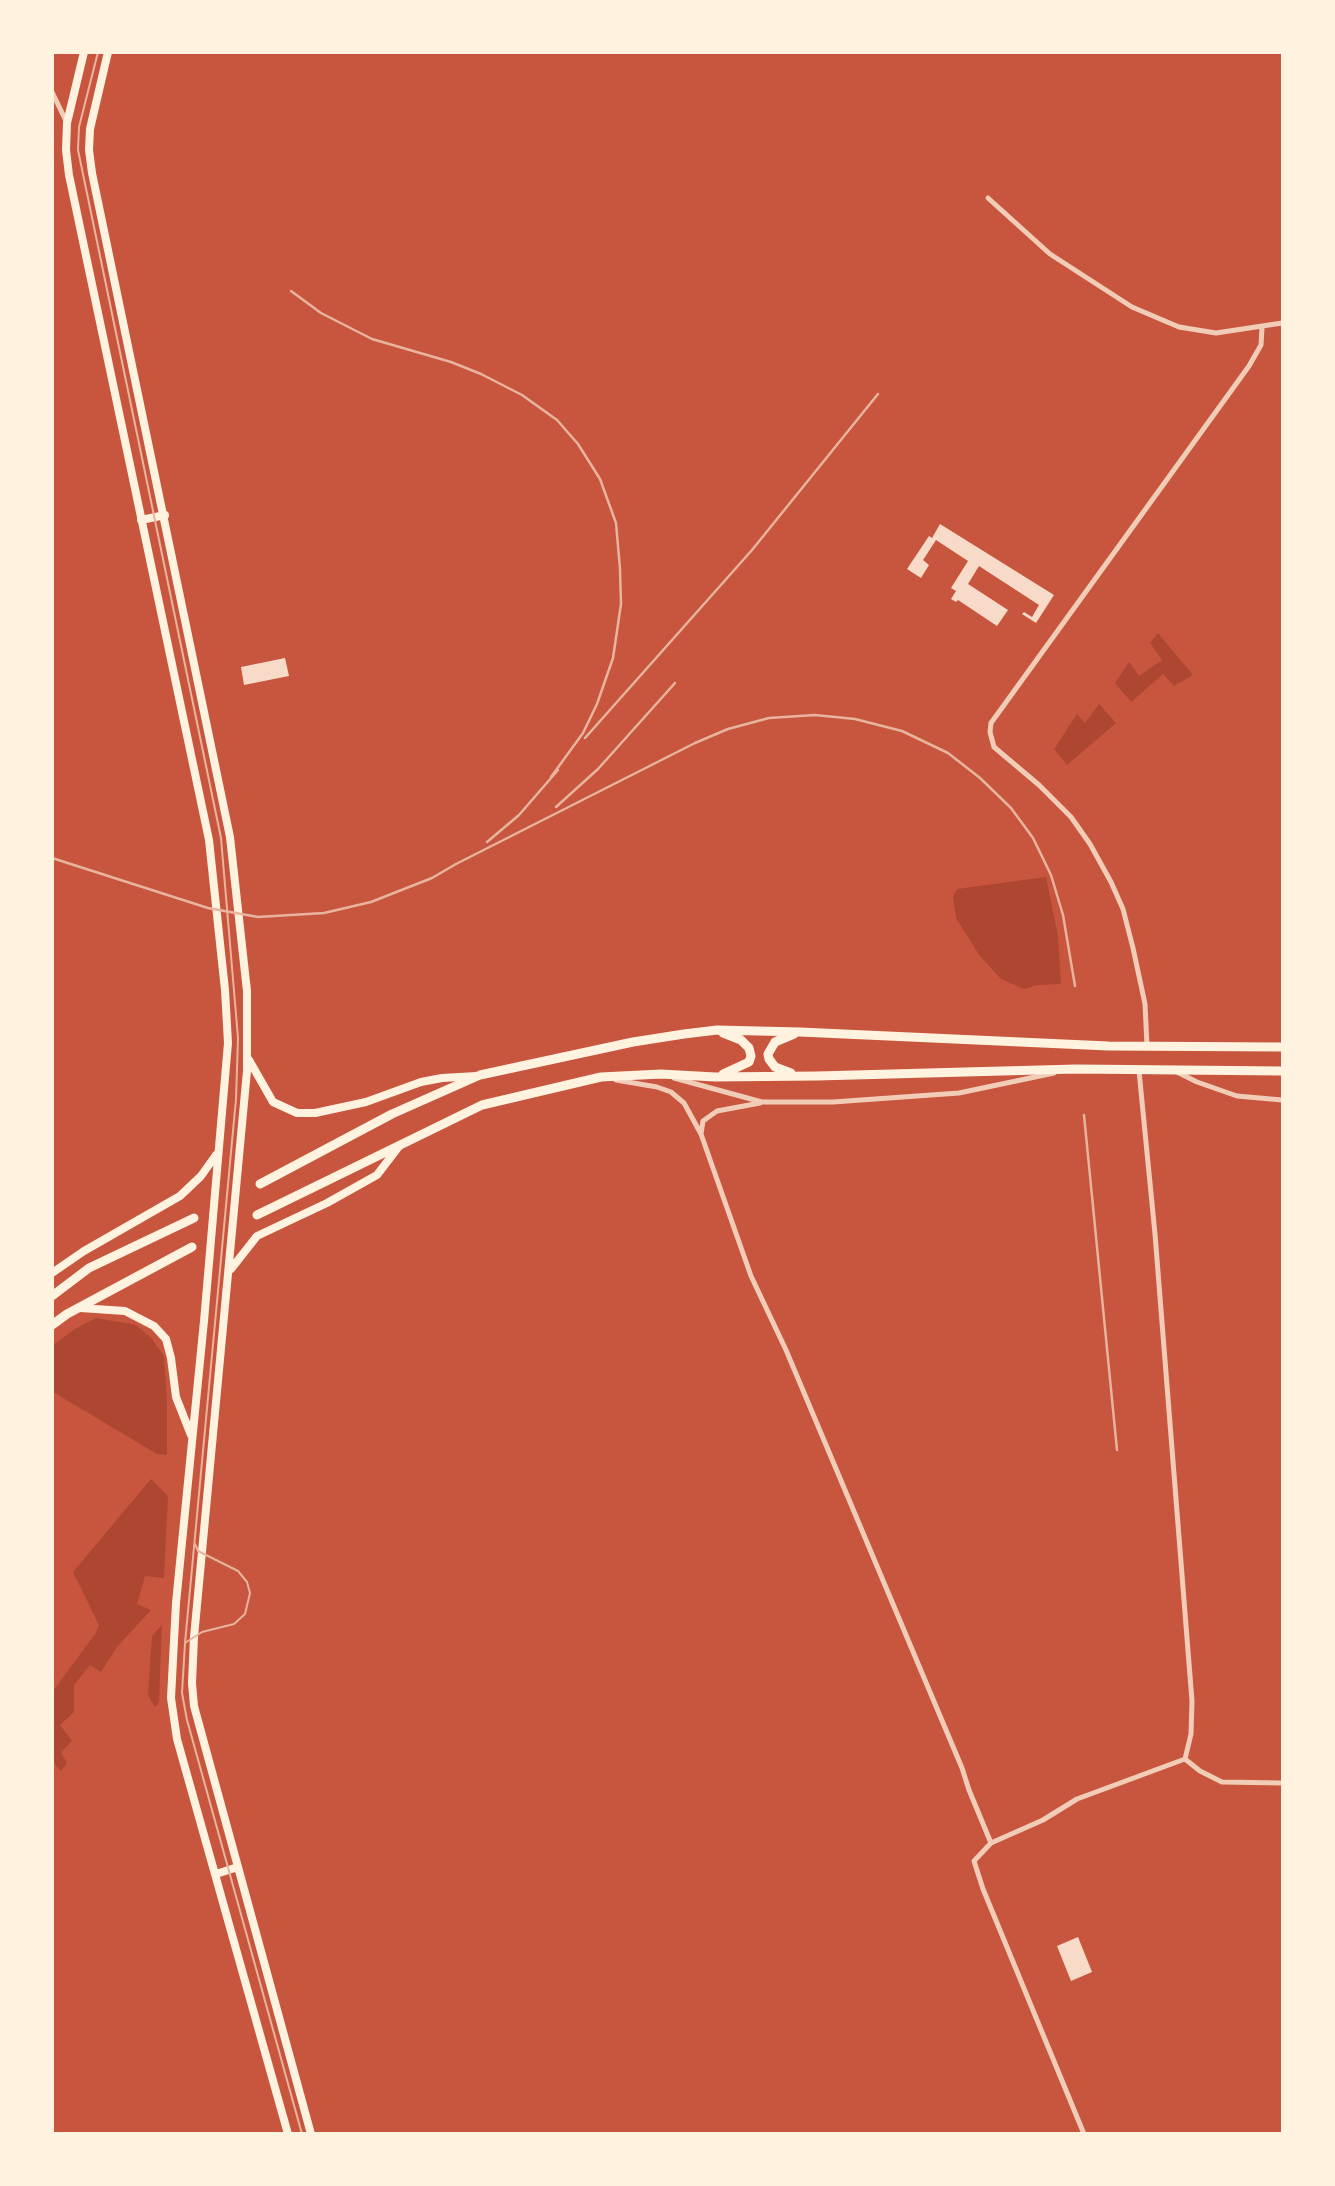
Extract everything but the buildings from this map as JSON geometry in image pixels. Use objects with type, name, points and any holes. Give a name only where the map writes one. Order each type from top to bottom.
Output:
[{"type":"main road","points":[[84,52],[67,122],[69,175],[209,840],[228,1042],[176,1603],[171,1698],[177,1739],[288,2133]]},
{"type":"main road","points":[[108,52],[90,129],[89,150],[230,837],[247,991],[247,1057],[192,1683],[201,1733],[311,2133]]},
{"type":"main road","points":[[141,520],[164,515]]},
{"type":"main road","points":[[247,1057],[273,1102],[298,1113],[315,1113],[366,1102],[442,1077],[480,1075],[633,1042],[717,1030],[1147,1046],[1283,1047]]},
{"type":"main road","points":[[715,1077],[749,1062],[751,1056],[749,1048],[741,1040],[717,1030]]},
{"type":"main road","points":[[800,1031],[775,1042],[768,1054],[769,1059],[775,1067],[784,1072],[817,1076]]},
{"type":"main road","points":[[257,1215],[482,1105],[601,1077],[661,1074],[715,1077],[817,1076],[1076,1069],[1283,1071]]},
{"type":"main road","points":[[260,1184],[392,1114],[480,1075]]},
{"type":"main road","points":[[229,1271],[251,1240],[377,1175],[400,1144]]},
{"type":"main road","points":[[52,1273],[83,1251],[180,1196],[201,1176],[218,1153]]},
{"type":"main road","points":[[52,1296],[89,1268],[194,1218]]},
{"type":"main road","points":[[52,1325],[192,1247]]},
{"type":"main road","points":[[80,1308],[125,1311],[154,1326],[166,1339],[176,1397],[193,1438]]},
{"type":"main road","points":[[216,1874],[237,1867]]},
{"type":"street","points":[[52,92],[67,122]]},
{"type":"street","points":[[988,198],[1050,254],[1132,307],[1179,327],[1216,333],[1283,323]]},
{"type":"street","points":[[1147,1046],[1145,1004],[1133,948],[1123,909],[1111,882],[1071,817],[1039,785],[994,747],[990,732],[991,723],[1249,366],[1261,345],[1262,327]]},
{"type":"street","points":[[701,1133],[703,1121],[717,1111],[762,1102],[833,1102],[959,1093],[1076,1069]]},
{"type":"street","points":[[1172,1070],[1237,1096],[1283,1100]]},
{"type":"street","points":[[1139,1071],[1155,1234],[1192,1701],[1191,1734],[1185,1759]]},
{"type":"street","points":[[661,1074],[762,1102]]},
{"type":"street","points":[[601,1077],[671,1092],[684,1104],[701,1133],[751,1276],[786,1350],[991,1843]]},
{"type":"street","points":[[1185,1759],[1200,1771],[1222,1782],[1283,1783]]},
{"type":"street","points":[[1084,2133],[974,1867],[974,1861],[991,1843],[1042,1820],[1077,1799],[1185,1759]]},
{"type":"shaded area","points":[[1158,633],[1193,675],[1174,686],[1163,674],[1131,702],[1115,683],[1129,662],[1139,676],[1162,660],[1150,643]]},
{"type":"shaded area","points":[[1099,704],[1116,723],[1067,765],[1054,749],[1077,714],[1085,723]]},
{"type":"shaded area","points":[[1046,877],[1058,936],[1061,984],[1037,985],[1024,989],[1001,979],[980,956],[956,918],[953,897],[957,889]]},
{"type":"shaded area","points":[[96,1318],[136,1325],[152,1339],[164,1356],[167,1455],[157,1454],[53,1392],[53,1345]]},
{"type":"shaded area","points":[[151,1479],[168,1496],[164,1578],[145,1576],[137,1604],[151,1610],[117,1647],[101,1672],[90,1665],[74,1685],[74,1712],[60,1725],[72,1741],[61,1752],[67,1763],[61,1771],[53,1762],[53,1691],[99,1625],[73,1572]]},
{"type":"shaded area","points":[[162,1625],[159,1703],[155,1707],[148,1695],[152,1636]]},
{"type":"tram line","points":[[98,52],[79,127],[78,150],[221,838],[238,1038],[236,1099],[182,1693],[187,1720],[302,2134]]},
{"type":"tram line","points":[[185,1643],[202,1632],[234,1624],[245,1614],[250,1593],[247,1582],[238,1571],[198,1551],[195,1544]]},
{"type":"railway","points":[[291,291],[321,313],[372,339],[451,362],[522,395],[557,420],[578,444],[600,479],[616,523],[620,569],[621,604],[613,658],[597,704],[583,733],[551,777]]},
{"type":"railway","points":[[585,738],[752,550],[878,394]]},
{"type":"railway","points":[[556,807],[598,769],[675,683]]},
{"type":"railway","points":[[52,858],[208,908],[258,917],[324,913],[371,902],[432,878],[695,743],[728,729],[769,718],[815,715],[855,719],[902,731],[948,753],[980,778],[1011,808],[1033,838],[1051,875],[1063,915],[1075,986]]},
{"type":"railway","points":[[487,842],[519,815],[558,770]]},
{"type":"railway","points":[[1084,1115],[1117,1450]]}]
